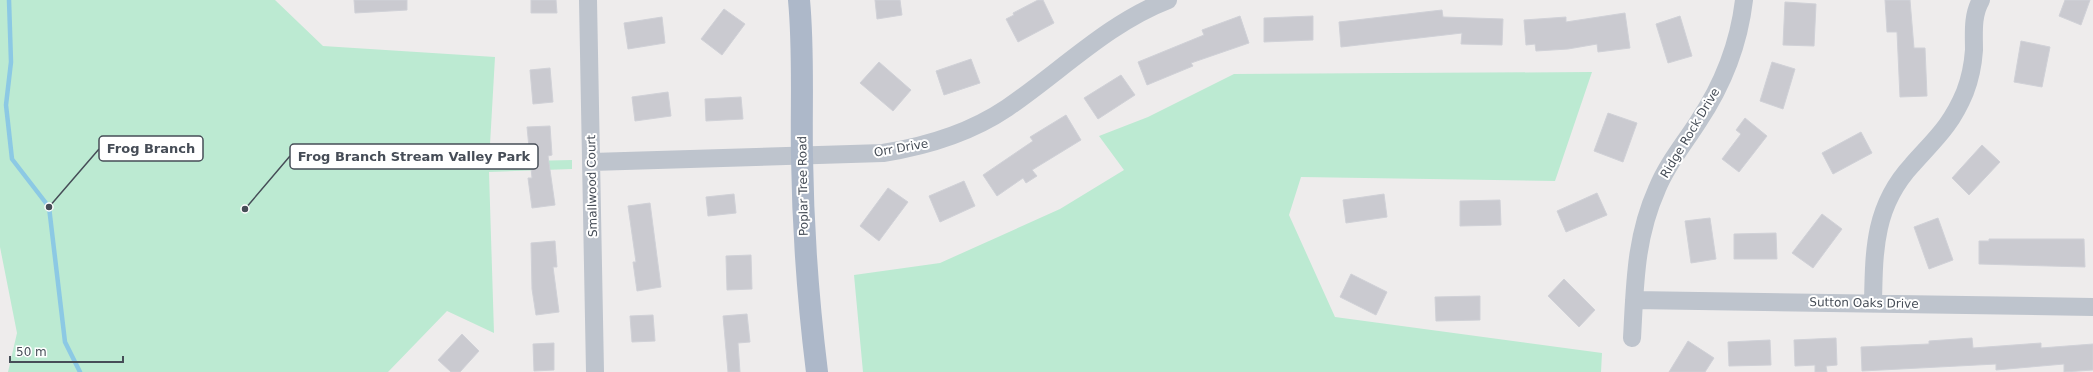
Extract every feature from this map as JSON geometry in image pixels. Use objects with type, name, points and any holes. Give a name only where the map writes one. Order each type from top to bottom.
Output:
[{"type":"main road","name":"Poplar Tree Road","points":[[799,0],[802,39],[802,156],[807,291],[817,372]]},
{"type":"street","name":"Smallwood Court","points":[[588,0],[595,372]]},
{"type":"street","name":"Orr Drive","points":[[592,162],[883,153],[926,145],[954,136],[981,123],[1006,108],[1114,29],[1142,12],[1168,0]]},
{"type":"street","name":"Ridge Rock Drive","points":[[1632,338],[1636,259],[1648,210],[1657,188],[1675,154],[1701,116],[1720,82],[1736,36],[1744,0]]},
{"type":"street","points":[[1873,303],[1875,245],[1883,211],[1901,179],[1940,136],[1959,107],[1971,68],[1974,21],[1981,0]]},
{"type":"street","name":"Sutton Oaks Drive","points":[[1634,300],[2093,307]]},
{"type":"green space","points":[[0,0],[275,0],[323,46],[495,57],[489,162],[572,160],[572,169],[489,172],[494,333],[447,311],[388,372],[8,372],[17,333],[0,247]]},
{"type":"green space","points":[[1592,72],[1555,181],[1301,177],[1289,215],[1335,317],[1602,353],[1601,372],[863,372],[854,275],[940,263],[1060,209],[1124,170],[1099,136],[1148,117],[1234,74]]},
{"type":"building","points":[[354,0],[407,0],[407,10],[355,13]]},
{"type":"building","points":[[531,0],[556,0],[557,13],[531,13]]},
{"type":"building","points":[[875,0],[900,0],[902,15],[877,19]]},
{"type":"building","points":[[1038,0],[1043,0],[1054,23],[1018,42],[1006,19],[1014,15],[1013,13]]},
{"type":"building","points":[[1885,0],[1910,0],[1914,48],[1925,48],[1927,96],[1900,97],[1897,32],[1887,32]]},
{"type":"building","points":[[2065,0],[2090,0],[2081,25],[2059,16]]},
{"type":"building","points":[[1785,2],[1816,4],[1814,46],[1783,45]]},
{"type":"building","points":[[724,9],[745,24],[722,55],[701,39]]},
{"type":"building","points":[[1442,10],[1443,17],[1503,19],[1502,45],[1461,44],[1462,33],[1341,47],[1339,22]]},
{"type":"building","points":[[1625,13],[1630,48],[1598,52],[1597,44],[1568,49],[1536,51],[1535,44],[1526,45],[1524,20],[1566,17],[1566,22]]},
{"type":"building","points":[[1240,16],[1249,43],[1191,63],[1193,66],[1147,85],[1138,62],[1204,35],[1202,30]]},
{"type":"building","points":[[1313,16],[1313,40],[1264,42],[1264,18]]},
{"type":"building","points":[[1680,16],[1692,56],[1668,63],[1656,24]]},
{"type":"building","points":[[662,17],[665,43],[628,49],[624,23]]},
{"type":"building","points":[[2021,41],[2050,47],[2042,87],[2014,82]]},
{"type":"building","points":[[971,59],[980,83],[944,95],[936,71]]},
{"type":"building","points":[[879,62],[911,90],[893,111],[860,83]]},
{"type":"building","points":[[1772,62],[1795,69],[1783,109],[1760,101]]},
{"type":"building","points":[[550,68],[553,102],[533,104],[530,70]]},
{"type":"building","points":[[1121,75],[1135,95],[1098,119],[1084,98]]},
{"type":"building","points":[[668,92],[671,116],[635,121],[632,97]]},
{"type":"building","points":[[741,97],[743,119],[706,121],[705,99]]},
{"type":"building","points":[[1608,113],[1637,123],[1623,162],[1594,151]]},
{"type":"building","points":[[1066,115],[1081,140],[1032,170],[1037,176],[1026,183],[1023,178],[997,196],[983,175],[1033,141],[1030,137]]},
{"type":"building","points":[[1745,118],[1767,136],[1739,172],[1722,159],[1741,134],[1736,130]]},
{"type":"building","points":[[550,126],[552,155],[548,156],[555,205],[532,208],[528,178],[532,178],[527,127]]},
{"type":"building","points":[[1861,132],[1872,153],[1833,174],[1822,153]]},
{"type":"building","points":[[1982,145],[2000,162],[1969,195],[1952,178]]},
{"type":"building","points":[[964,181],[975,206],[940,222],[929,196]]},
{"type":"building","points":[[888,188],[908,202],[879,241],[860,226]]},
{"type":"building","points":[[1597,193],[1607,215],[1566,232],[1557,211]]},
{"type":"building","points":[[734,194],[736,213],[708,216],[706,197]]},
{"type":"building","points":[[1384,194],[1387,217],[1346,223],[1343,200]]},
{"type":"building","points":[[1500,200],[1501,225],[1460,226],[1460,201]]},
{"type":"building","points":[[650,203],[661,287],[637,291],[633,262],[636,262],[628,206]]},
{"type":"building","points":[[1822,214],[1842,229],[1813,268],[1792,253]]},
{"type":"building","points":[[1710,218],[1716,259],[1691,263],[1685,221]]},
{"type":"building","points":[[1938,218],[1953,260],[1929,269],[1914,227]]},
{"type":"building","points":[[1776,233],[1777,259],[1734,259],[1734,234]]},
{"type":"building","points":[[1989,239],[2084,239],[2085,267],[1979,264],[1979,241],[1989,241]]},
{"type":"building","points":[[555,241],[557,267],[553,267],[559,312],[536,315],[532,289],[531,243]]},
{"type":"building","points":[[751,255],[752,289],[727,290],[726,256]]},
{"type":"building","points":[[1351,274],[1387,292],[1376,315],[1340,297]]},
{"type":"building","points":[[1564,279],[1595,310],[1579,327],[1548,296]]},
{"type":"building","points":[[1480,296],[1480,320],[1436,321],[1435,297]]},
{"type":"building","points":[[747,314],[750,342],[738,343],[740,372],[728,372],[723,316]]},
{"type":"building","points":[[653,315],[655,341],[632,342],[630,316]]},
{"type":"building","points":[[462,334],[479,351],[460,372],[451,372],[438,360]]},
{"type":"building","points":[[1836,338],[1837,365],[1826,366],[1827,372],[1815,372],[1815,365],[1795,366],[1794,340]]},
{"type":"building","points":[[1972,338],[1973,348],[2041,343],[2041,348],[2093,344],[2093,370],[2064,372],[2064,364],[1996,370],[1996,364],[1862,371],[1861,347],[1929,344],[1929,341]]},
{"type":"building","points":[[1770,340],[1771,365],[1729,366],[1728,342]]},
{"type":"building","points":[[1688,341],[1714,358],[1705,372],[1669,372]]},
{"type":"building","points":[[554,343],[554,370],[534,371],[533,344]]},
{"type":"waterway","points":[[9,0],[11,62],[6,105],[12,159],[49,207],[65,342],[80,372]]},
{"type":"place","name":"Frog Branch","points":[[49,207]]},
{"type":"place","name":"Frog Branch Stream Valley Park","points":[[245,209]]}]
